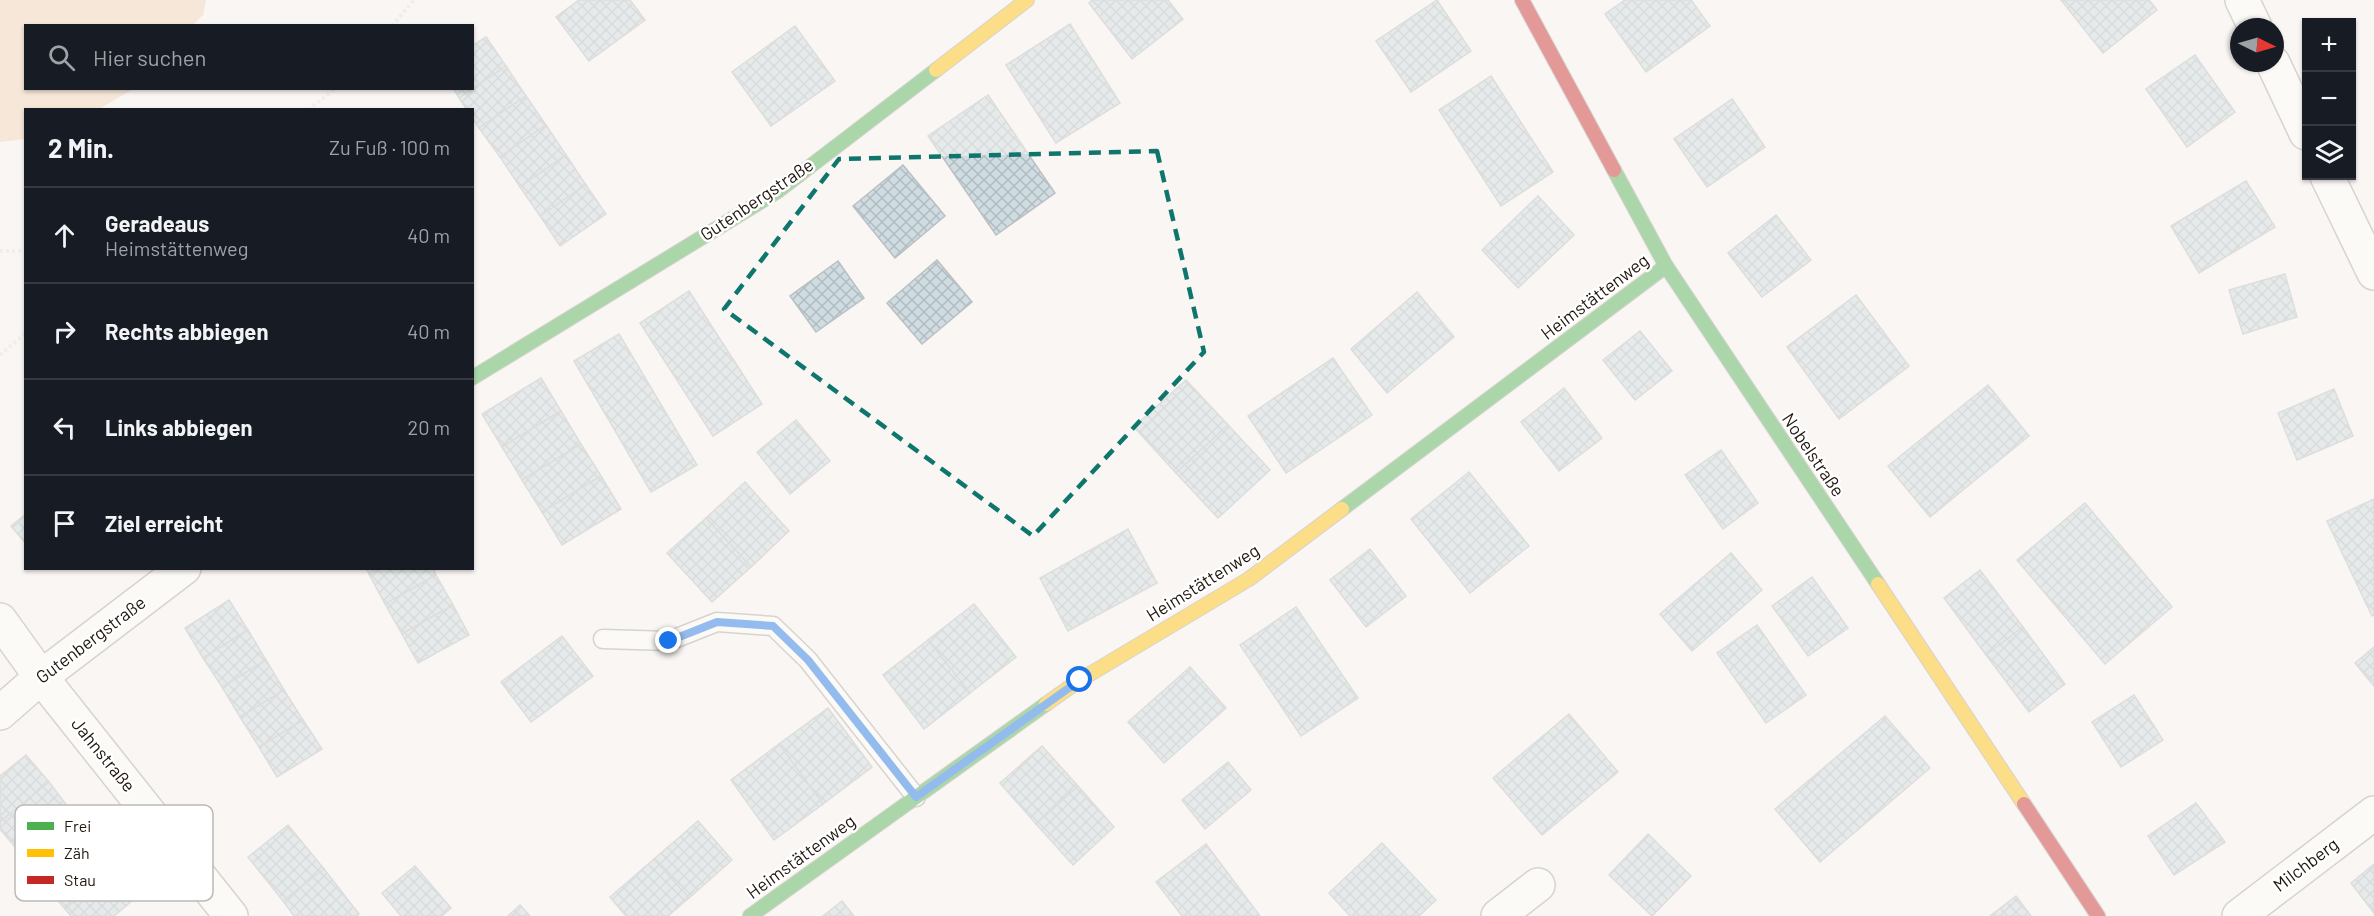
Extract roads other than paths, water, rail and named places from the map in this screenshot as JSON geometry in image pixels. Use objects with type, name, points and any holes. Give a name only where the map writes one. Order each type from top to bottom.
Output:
[{"type":"street","name":"Gutenbergstraße","points":[[474,377],[778,191],[1027,0]]},
{"type":"street","name":"Nobelstraße","points":[[1522,0],[1666,266],[2098,916]]},
{"type":"street","points":[[2242,0],[2251,18]]},
{"type":"street","points":[[2277,72],[2304,126]]},
{"type":"street","points":[[2329,180],[2374,273]]},
{"type":"street","name":"Heimstättenweg","points":[[750,916],[1080,680],[1249,579],[1666,266]]},
{"type":"street","name":"Gutenbergstraße","points":[[0,713],[41,677],[181,570]]},
{"type":"street","name":"Jahnstraße","points":[[0,620],[41,677],[143,805]]},
{"type":"street","name":"Milchberg","points":[[2239,916],[2374,813]]},
{"type":"street","points":[[1498,916],[1538,885]]},
{"type":"street","name":"Jahnstraße","points":[[213,893],[231,916]]},
{"type":"lane","points":[[603,639],[669,641],[717,622],[773,626],[808,660],[916,797]]}]
